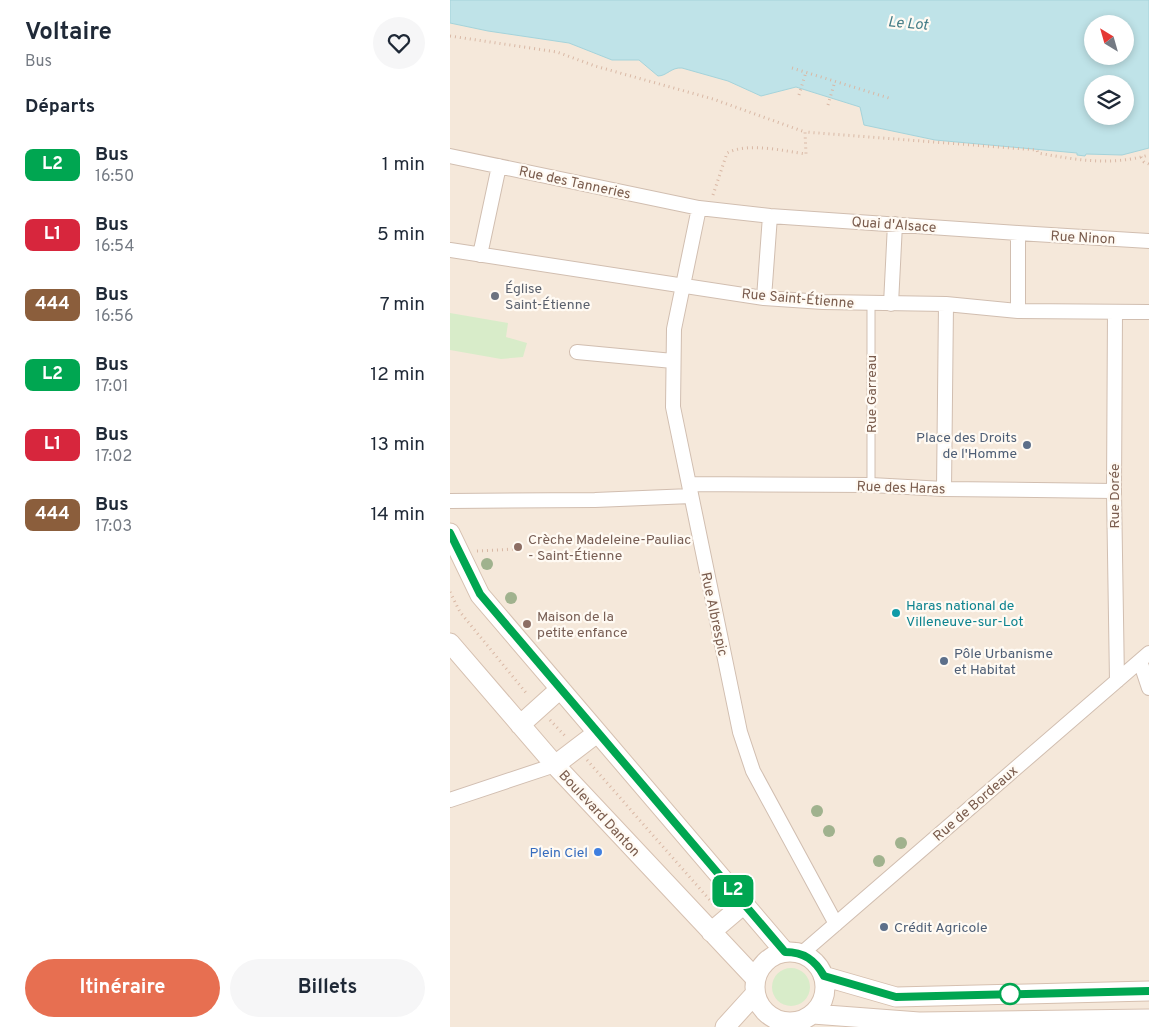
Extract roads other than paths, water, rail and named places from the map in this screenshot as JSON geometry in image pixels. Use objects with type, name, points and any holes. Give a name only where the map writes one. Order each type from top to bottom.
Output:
[{"type":"main road","points":[[450,533],[480,594],[744,904],[793,953],[811,959],[818,966],[824,976],[825,986],[820,1006],[813,1014],[803,1020],[791,1022],[779,1021],[770,1017],[758,1003],[755,987]]},
{"type":"main road","name":"Boulevard Danton","points":[[450,643],[555,765],[712,932],[755,987]]},
{"type":"main road","points":[[520,724],[560,689]]},
{"type":"main road","points":[[555,765],[597,733]]},
{"type":"main road","points":[[712,932],[744,904]]},
{"type":"main road","points":[[725,1027],[755,987],[759,970],[765,962],[774,956],[793,953]]},
{"type":"main road","points":[[824,976],[896,997],[1149,991]]},
{"type":"main road","points":[[813,1014],[900,1024],[919,1022],[1149,1019]]},
{"type":"main road","points":[[758,1027],[779,1021]]},
{"type":"street","name":"Rue des Tanneries","points":[[450,156],[699,208],[770,216]]},
{"type":"street","points":[[480,255],[499,166]]},
{"type":"street","name":"Rue Albrespic","points":[[699,208],[686,286],[674,329],[673,406],[740,732],[753,772],[836,924]]},
{"type":"street","points":[[764,298],[770,216]]},
{"type":"street","name":"Quai d'Alsace","points":[[770,216],[1018,233]]},
{"type":"street","points":[[891,304],[895,224]]},
{"type":"street","points":[[1018,233],[1018,311]]},
{"type":"street","name":"Rue Ninon","points":[[1018,233],[1149,241]]},
{"type":"street","name":"Rue Saint-Étienne","points":[[450,250],[764,298],[891,304],[946,304],[1018,311],[1149,312]]},
{"type":"street","points":[[944,489],[946,304]]},
{"type":"street","name":"Rue Dorée","points":[[1115,312],[1114,491],[1117,681]]},
{"type":"street","points":[[577,352],[673,362]]},
{"type":"street","name":"Rue des Haras","points":[[450,500],[595,500],[690,490],[871,485],[944,489],[1114,491]]},
{"type":"street","points":[[1144,657],[1149,688]]},
{"type":"street","name":"Rue de Bordeaux","points":[[793,953],[836,924],[1144,657]]},
{"type":"street","points":[[450,800],[555,765]]},
{"type":"lane","name":"Rue Garreau","points":[[871,303],[871,485]]},
{"type":"water","name":"Le Lot","points":[[450,0],[1149,0],[1149,148],[1122,155],[1086,154],[1085,156],[1077,155],[1077,153],[935,140],[864,125],[860,107],[796,87],[761,96],[728,81],[682,68],[658,76],[639,60],[612,60],[569,43],[488,31],[450,23]]},
{"type":"place","name":"Église Saint-Étienne","points":[[495,296]]},
{"type":"place","name":"Place des Droits de l'Homme","points":[[1027,445]]},
{"type":"place","name":"Crèche Madeleine-Pauliac - Saint-Étienne","points":[[518,547]]},
{"type":"place","name":"Haras national de Villeneuve-sur-Lot","points":[[896,613]]},
{"type":"place","name":"Maison de la petite enfance","points":[[527,624]]},
{"type":"place","name":"Pôle Urbanisme et Habitat","points":[[944,661]]},
{"type":"place","name":"Plein Ciel","points":[[598,852]]},
{"type":"place","name":"Crédit Agricole","points":[[884,927]]}]
